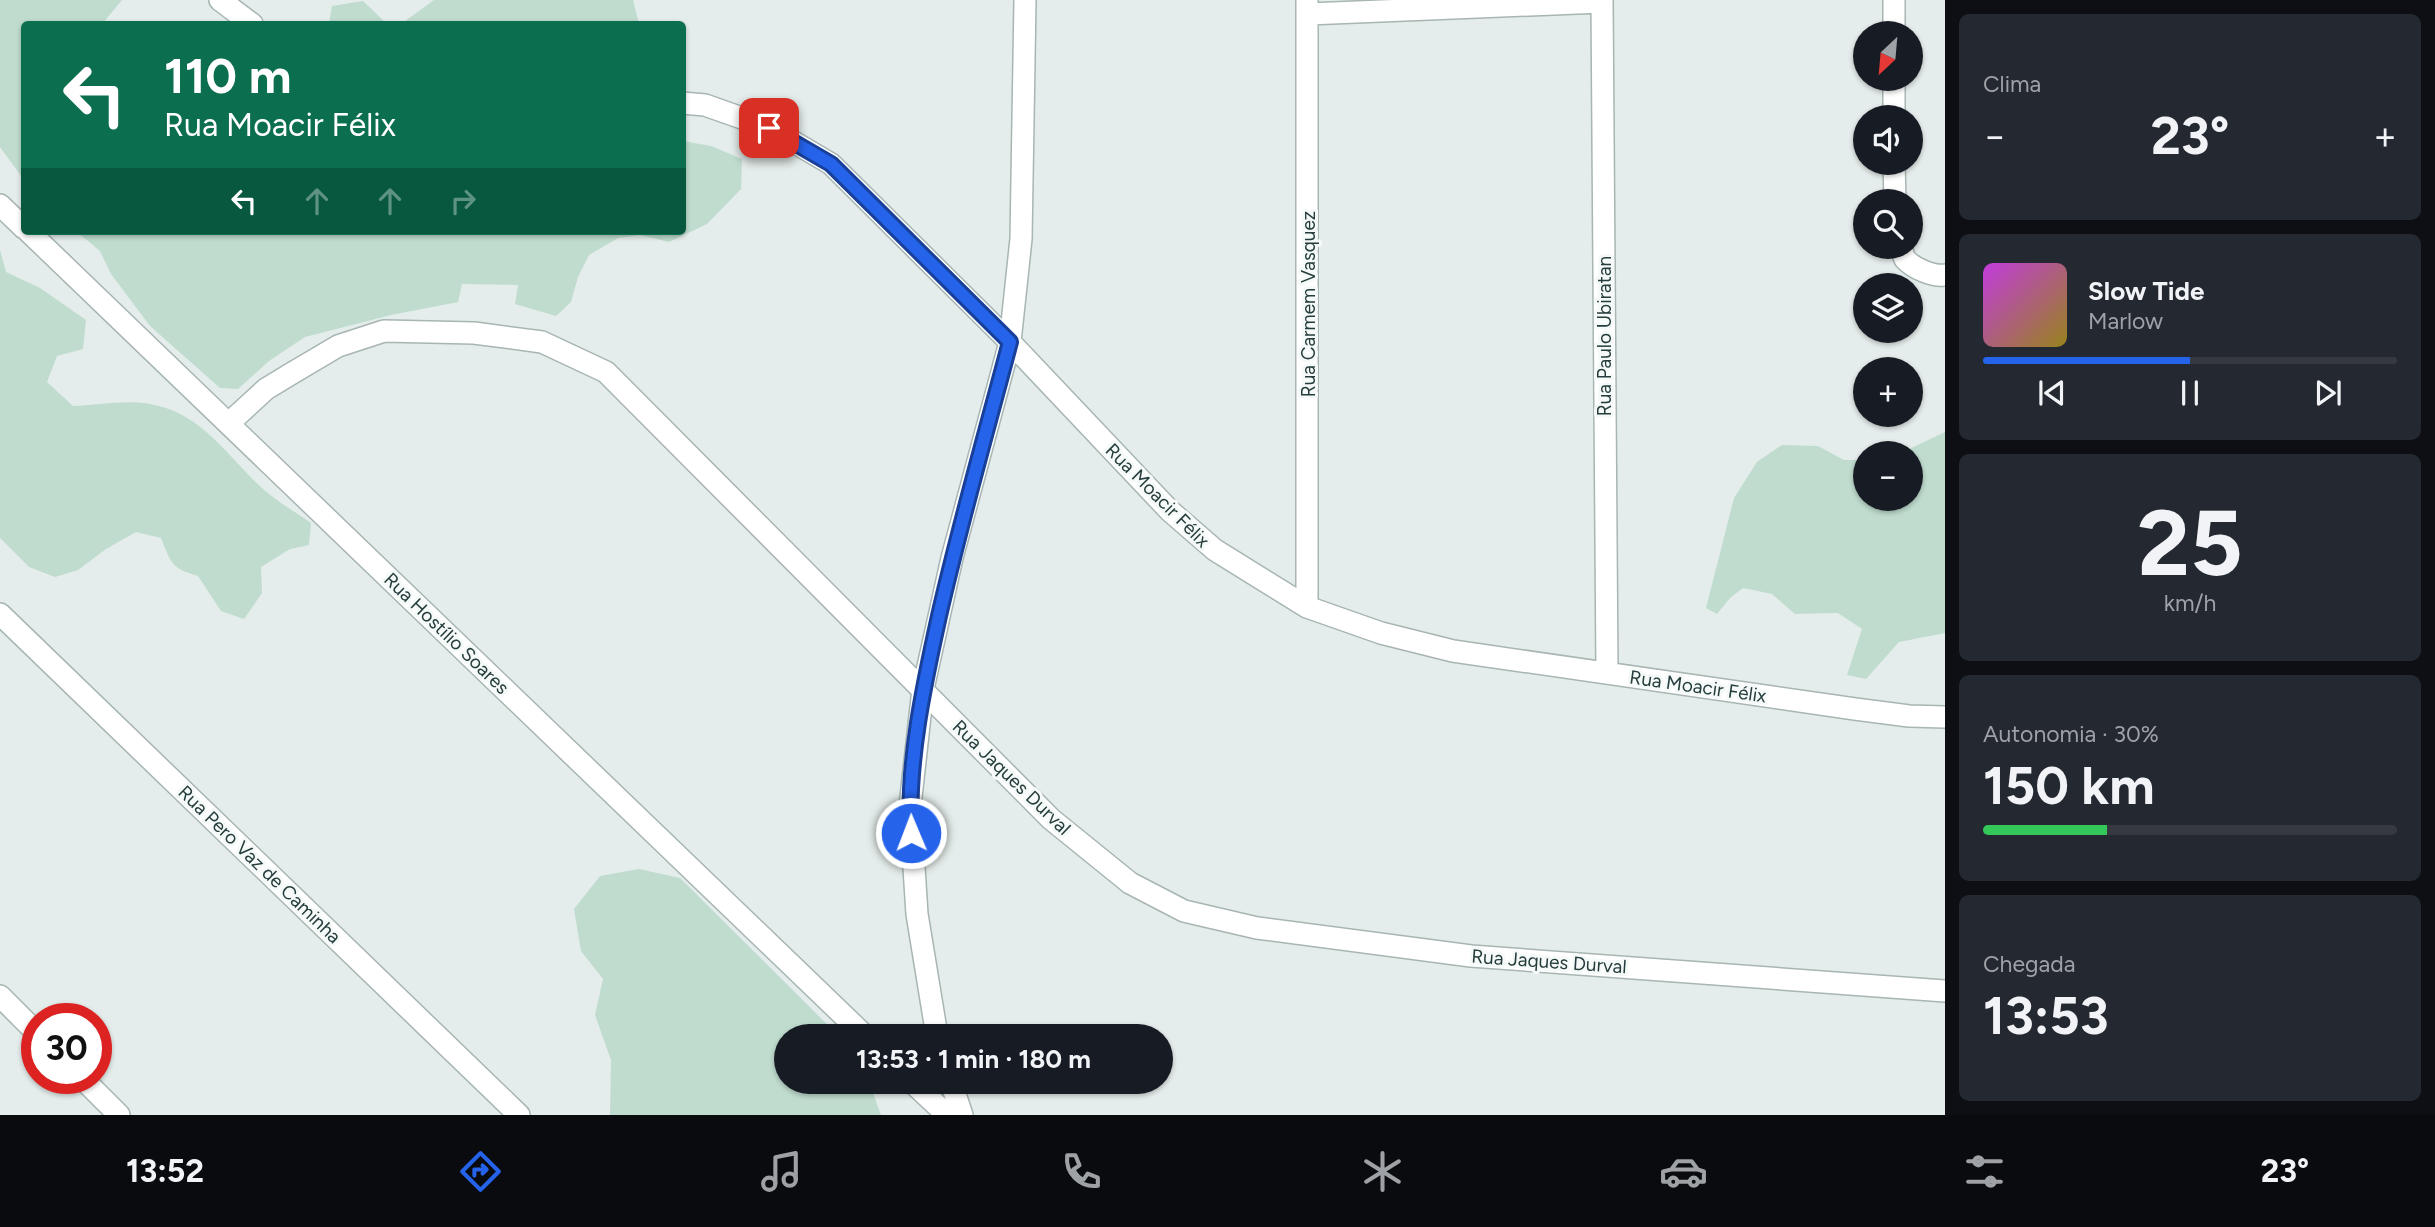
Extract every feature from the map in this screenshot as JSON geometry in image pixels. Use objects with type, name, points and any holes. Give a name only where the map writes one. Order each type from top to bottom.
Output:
[{"type":"street","points":[[220,0],[248,21]]},
{"type":"street","points":[[935,1024],[917,914],[910,806],[923,689],[952,558],[1010,342],[1021,239],[1025,0]]},
{"type":"street","points":[[1894,0],[1894,21]]},
{"type":"street","points":[[1308,7],[1602,1]]},
{"type":"street","name":"Rua Paulo Ubiratan","points":[[1602,1],[1607,673]]},
{"type":"street","name":"Rua Carmem Vasquez","points":[[1307,607],[1308,7]]},
{"type":"street","name":"Rua Moacir Félix","points":[[686,103],[705,105],[769,128],[831,164],[1010,342],[1170,511],[1214,550],[1307,607],[1381,634],[1453,651],[1909,716],[1945,716]]},
{"type":"street","name":"Rua Hostílio Soares","points":[[0,205],[21,225]]},
{"type":"street","name":"Rua Hostílio Soares","points":[[31,235],[853,1024]]},
{"type":"street","points":[[1906,259],[1940,277],[1945,275]]},
{"type":"street","name":"Rua Jaques Durval","points":[[229,423],[266,389],[294,372],[338,346],[384,331],[474,332],[542,342],[606,372],[1051,819],[1130,883],[1184,911],[1257,928],[1471,956],[1945,991]]},
{"type":"street","name":"Rua Pero Vaz de Caminha","points":[[0,614],[519,1115]]},
{"type":"street","points":[[0,996],[21,1016]]},
{"type":"street","points":[[98,1094],[119,1115]]},
{"type":"street","points":[[925,1094],[947,1115]]},
{"type":"street","points":[[955,1094],[962,1115]]},
{"type":"green space","points":[[0,0],[122,0],[104,21],[21,21],[21,176],[0,147]]},
{"type":"green space","points":[[434,0],[633,0],[638,21],[405,21]]},
{"type":"green space","points":[[363,1],[384,21],[330,21],[332,6]]},
{"type":"green space","points":[[686,142],[711,146],[742,159],[741,189],[707,224],[686,234]]},
{"type":"green space","points":[[81,235],[640,235],[618,238],[589,255],[578,277],[571,302],[556,316],[515,304],[518,285],[462,284],[458,302],[391,315],[305,337],[269,361],[238,389],[220,388],[150,326],[111,274],[100,251]]},
{"type":"green space","points":[[640,235],[684,235],[669,242]]},
{"type":"green space","points":[[0,250],[6,272],[40,288],[86,320],[83,349],[57,356],[47,382],[73,406],[138,402],[175,411],[190,419],[216,440],[268,493],[311,523],[309,545],[290,549],[261,567],[262,593],[244,619],[221,611],[198,576],[173,563],[161,538],[136,532],[106,549],[78,570],[55,577],[29,567],[0,538]]},
{"type":"green space","points":[[1945,432],[1945,633],[1899,642],[1866,679],[1847,675],[1862,629],[1838,613],[1795,614],[1772,594],[1743,588],[1730,598],[1717,614],[1706,608],[1734,498],[1757,462],[1782,445],[1818,446],[1844,460],[1853,460],[1853,511],[1923,511],[1923,442]]},
{"type":"green space","points":[[639,869],[680,878],[827,1024],[774,1024],[774,1094],[873,1094],[881,1115],[610,1115],[611,1060],[595,1015],[603,979],[581,951],[574,909],[600,876]]},
{"type":"route","points":[[769,128],[831,164],[1010,342],[952,558],[923,689],[910,806],[911,833]]}]
